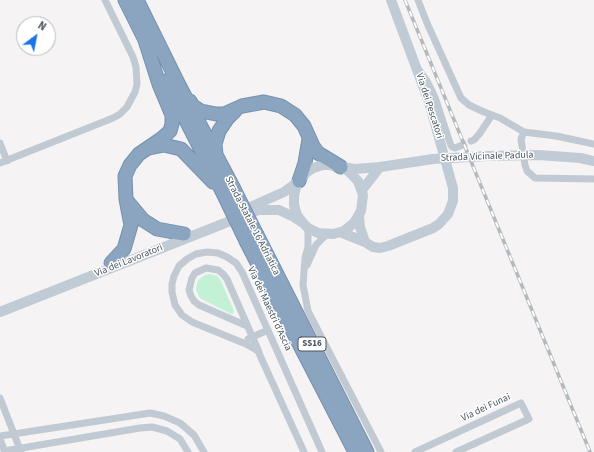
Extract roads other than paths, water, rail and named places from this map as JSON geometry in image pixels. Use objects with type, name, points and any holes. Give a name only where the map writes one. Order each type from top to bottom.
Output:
[{"type":"highway","name":"Strada Statale 16 Adriatica","points":[[125,0],[228,189],[355,452]]},
{"type":"highway","name":"Strada Statale 16 Adriatica","points":[[137,0],[216,155],[228,189]]},
{"type":"highway","points":[[111,263],[124,249],[131,225],[126,199],[126,176],[130,165],[139,154],[170,131],[172,124],[172,115],[159,84],[144,37]]},
{"type":"highway","points":[[180,87],[194,106],[201,111],[224,114],[242,106],[264,102],[281,106],[295,115],[304,126],[309,139],[318,153],[341,167]]},
{"type":"highway","points":[[216,155],[215,144],[220,131],[234,111],[242,106]]},
{"type":"highway","points":[[299,181],[309,139]]},
{"type":"highway","points":[[148,148],[164,145],[181,149],[228,189]]},
{"type":"highway","points":[[126,199],[143,220],[157,229],[184,234]]},
{"type":"highway","name":"Strada Statale 16 Adriatica","points":[[252,239],[367,452]]},
{"type":"main road","name":"Via dei Pescatori","points":[[340,232],[373,247],[380,248],[394,244],[439,224],[451,208],[453,188],[430,102],[391,0]]},
{"type":"main road","name":"Strada Vicinale Padula","points":[[256,208],[284,192],[299,181],[307,172],[318,166],[329,165],[355,169],[433,159],[539,155],[580,158],[594,161]]},
{"type":"main road","points":[[341,167],[356,178],[362,190],[363,203],[359,216],[364,242]]},
{"type":"main road","points":[[362,190],[380,167]]},
{"type":"main road","points":[[299,181],[294,192],[294,205],[297,215],[306,226]]},
{"type":"main road","points":[[256,208],[279,210],[294,217],[318,233],[327,234],[340,232],[350,226],[359,216]]},
{"type":"main road","name":"Via dei Lavoratori","points":[[0,307],[184,234],[256,208]]},
{"type":"main road","name":"Via dei Lavoratori","points":[[0,312],[256,208]]},
{"type":"street","points":[[0,143],[4,162],[113,118],[124,110],[132,99],[137,84],[136,67],[133,57],[105,0]]},
{"type":"street","points":[[418,0],[461,98],[469,105],[500,118],[524,132],[556,136],[594,144]]},
{"type":"street","points":[[417,67],[427,81],[435,97],[450,143],[455,148],[460,146]]},
{"type":"street","points":[[471,141],[480,133],[492,115]]},
{"type":"street","points":[[524,132],[521,139],[525,165],[527,171],[535,178],[594,179]]},
{"type":"street","points":[[306,226],[308,247],[305,258],[303,285],[308,311],[381,452]]},
{"type":"street","points":[[305,269],[316,245],[327,234]]},
{"type":"street","name":"Via dei Maestri d’Ascia","points":[[304,452],[260,356],[253,348],[192,322],[182,315],[175,305],[172,292],[174,276],[179,266],[187,259],[196,254],[207,252],[218,253],[236,263],[242,272],[322,452]]},
{"type":"street","points":[[247,326],[199,305],[194,301],[191,296],[189,284],[195,273],[206,268],[218,270],[227,279],[260,356]]},
{"type":"street","points":[[241,342],[268,330]]},
{"type":"street","points":[[0,398],[21,450]]},
{"type":"street","name":"Via dei Funai","points":[[415,452],[521,403],[529,419],[456,452]]},
{"type":"street","points":[[0,436],[150,413],[164,416],[180,423],[194,435],[204,452]]},
{"type":"street","points":[[0,439],[5,452],[152,427],[166,431],[180,440],[188,452]]},
{"type":"tunnel","points":[[460,146],[471,141]]},
{"type":"railway","points":[[405,0],[590,452]]}]
